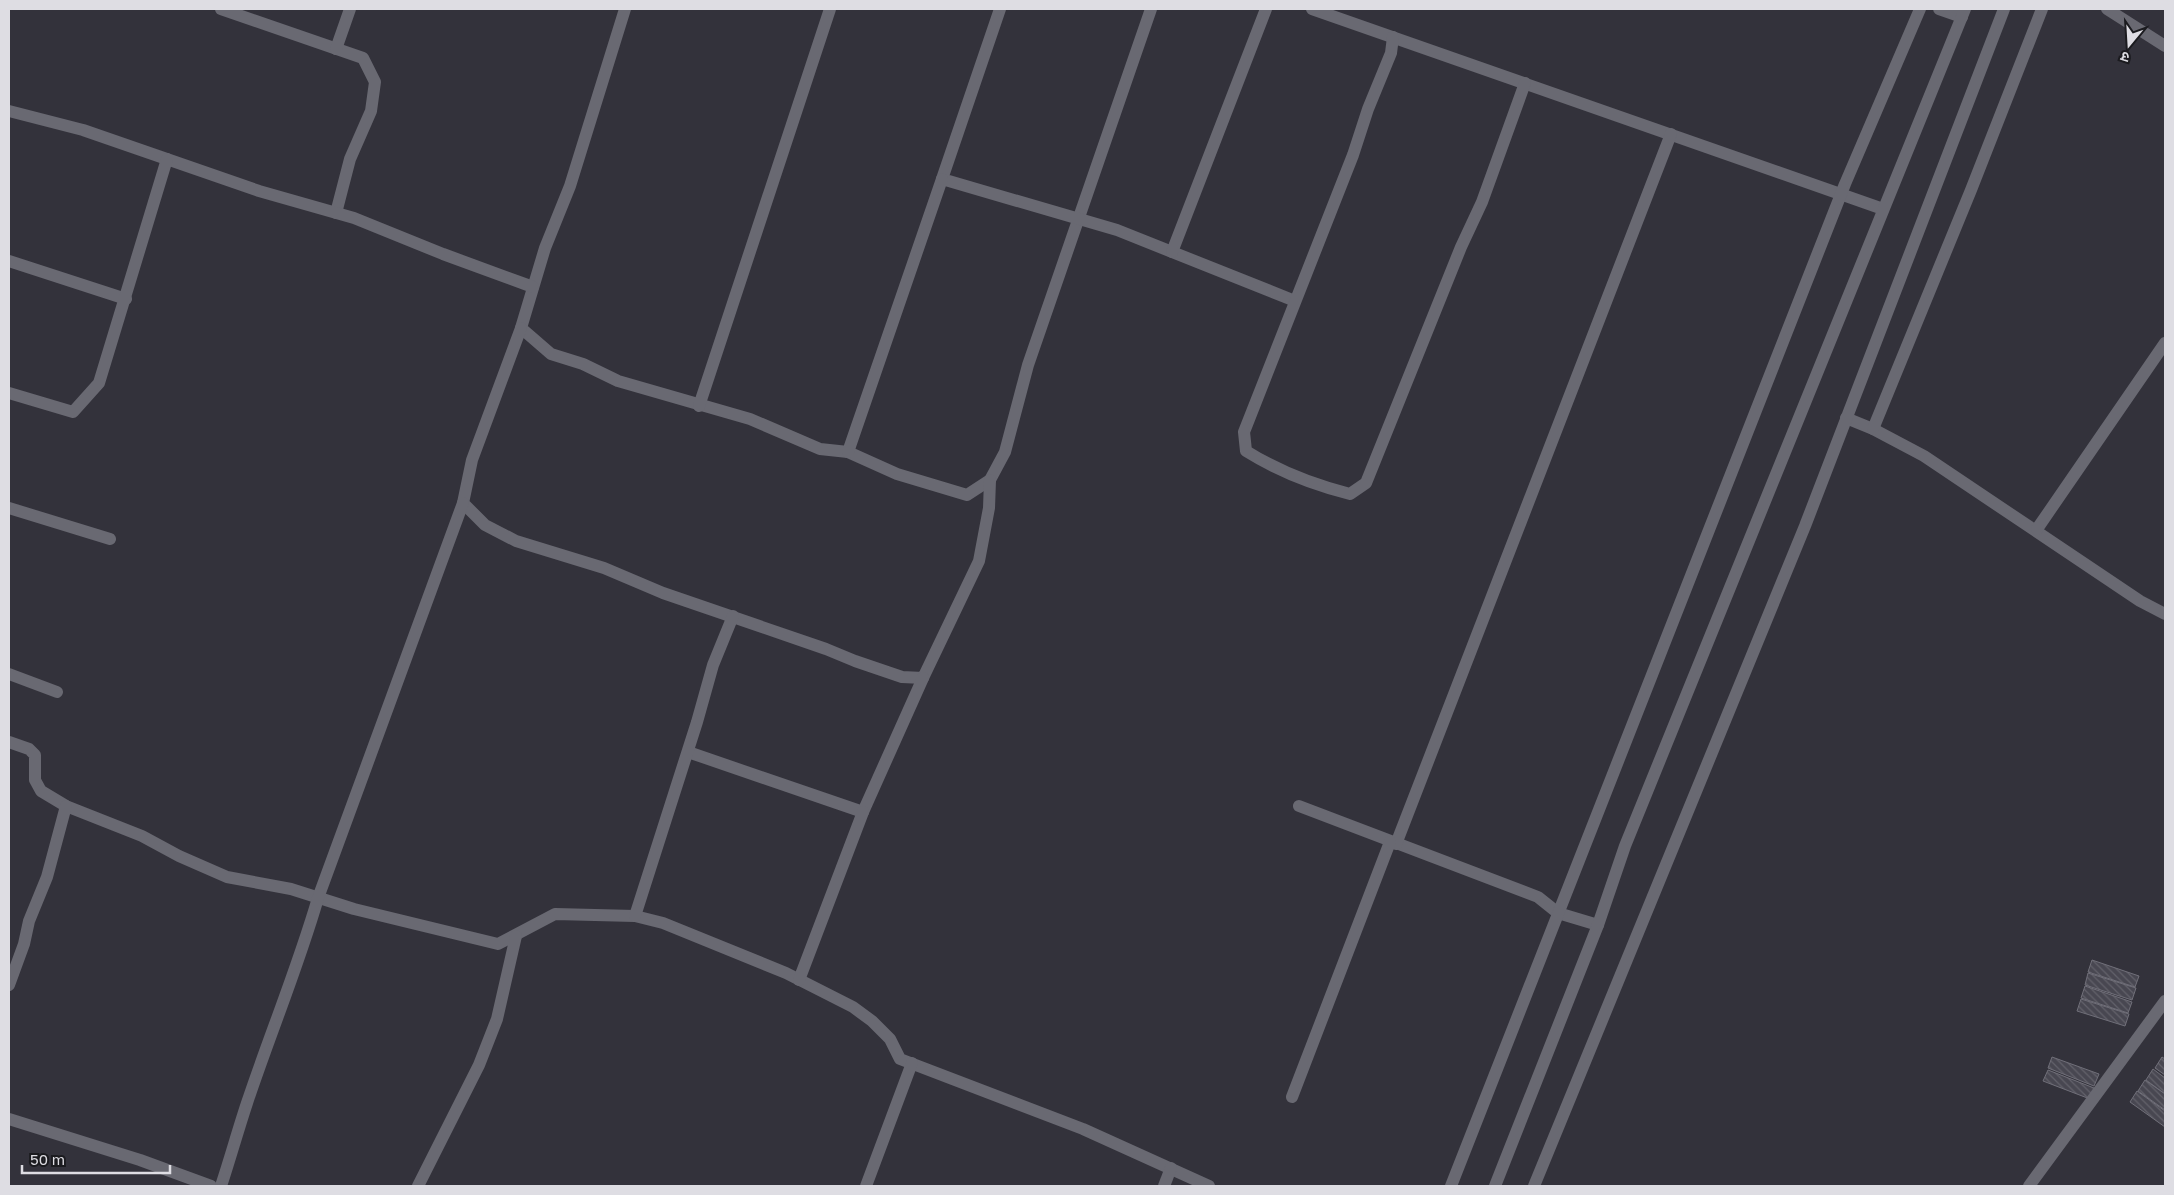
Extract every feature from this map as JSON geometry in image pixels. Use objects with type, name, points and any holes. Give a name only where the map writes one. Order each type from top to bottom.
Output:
[{"type":"street","points":[[221,9],[363,58],[375,82],[371,111],[350,159],[336,212]]},
{"type":"street","points":[[336,49],[350,9]]},
{"type":"street","points":[[221,1186],[247,1103],[303,951],[318,898],[463,503],[472,460],[521,328],[545,248],[570,186],[625,9]]},
{"type":"street","points":[[699,406],[830,9]]},
{"type":"street","points":[[848,452],[1000,9]]},
{"type":"street","points":[[799,980],[863,812],[923,678],[979,561],[989,508],[990,480],[1005,452],[1028,365],[1080,220],[1151,9]]},
{"type":"street","points":[[1172,252],[1266,9]]},
{"type":"street","points":[[1312,9],[1841,193],[1882,209]]},
{"type":"street","points":[[1451,1186],[1841,193],[1920,9]]},
{"type":"street","points":[[1495,1186],[1598,925],[1625,846],[1882,209],[1964,13],[1939,9]]},
{"type":"street","points":[[1534,1186],[1801,535],[2004,9]]},
{"type":"street","points":[[1873,429],[1961,215],[2042,9]]},
{"type":"street","points":[[2107,9],[2165,46]]},
{"type":"street","points":[[1393,37],[1390,52],[1353,155],[1244,432],[1246,451],[1265,463],[1318,486],[1350,494],[1366,483],[1462,246],[1482,202],[1525,83]]},
{"type":"street","points":[[9,111],[83,130],[259,191],[336,212],[533,287]]},
{"type":"street","points":[[1292,1098],[1671,134]]},
{"type":"street","points":[[9,393],[72,412],[99,384],[167,159]]},
{"type":"street","points":[[942,179],[1118,230],[1295,301]]},
{"type":"street","points":[[9,261],[126,299]]},
{"type":"street","points":[[521,328],[551,354],[583,364],[618,381],[699,406],[750,419],[820,449],[848,452],[897,474],[968,495],[990,480]]},
{"type":"street","points":[[2037,529],[2165,342]]},
{"type":"street","points":[[1846,418],[1873,429],[1924,456],[2037,529],[2140,600],[2165,614]]},
{"type":"street","points":[[463,503],[485,525],[516,541],[604,568],[663,593],[733,616],[865,665],[902,677],[923,678]]},
{"type":"street","points":[[9,508],[110,539]]},
{"type":"street","points":[[635,916],[688,752],[713,665],[733,616]]},
{"type":"street","points":[[9,674],[57,692]]},
{"type":"street","points":[[9,742],[29,748],[35,755],[35,780],[41,791],[66,806],[142,836],[179,856],[227,877],[291,889],[411,924],[498,944],[555,914],[635,916],[663,924],[799,980],[853,1007],[890,1039],[900,1059],[1083,1129],[1209,1186]]},
{"type":"street","points":[[688,752],[863,812]]},
{"type":"street","points":[[9,985],[24,944],[29,921],[47,877],[66,806]]},
{"type":"street","points":[[1299,806],[1538,897],[1558,913],[1598,925]]},
{"type":"street","points":[[418,1186],[479,1065],[496,1019],[516,936]]},
{"type":"street","points":[[2029,1186],[2165,1001]]},
{"type":"street","points":[[866,1186],[912,1063]]},
{"type":"street","points":[[9,1119],[140,1160],[211,1186]]},
{"type":"street","points":[[1164,1186],[1171,1168]]},
{"type":"building","points":[[2092,960],[2139,976],[2135,987],[2088,972]]},
{"type":"building","points":[[2088,973],[2136,988],[2132,1000],[2085,985]]},
{"type":"building","points":[[2085,986],[2132,1002],[2128,1013],[2081,998]]},
{"type":"building","points":[[2081,999],[2129,1014],[2125,1026],[2077,1011]]},
{"type":"building","points":[[2052,1057],[2099,1074],[2094,1086],[2048,1068]]},
{"type":"building","points":[[2162,1057],[2165,1059],[2165,1075],[2155,1068]]},
{"type":"building","points":[[2153,1069],[2165,1078],[2165,1094],[2146,1080]]},
{"type":"building","points":[[2048,1070],[2094,1088],[2090,1099],[2043,1081]]},
{"type":"building","points":[[2145,1080],[2165,1094],[2165,1110],[2138,1091]]},
{"type":"building","points":[[2137,1091],[2165,1111],[2165,1127],[2130,1102]]}]
